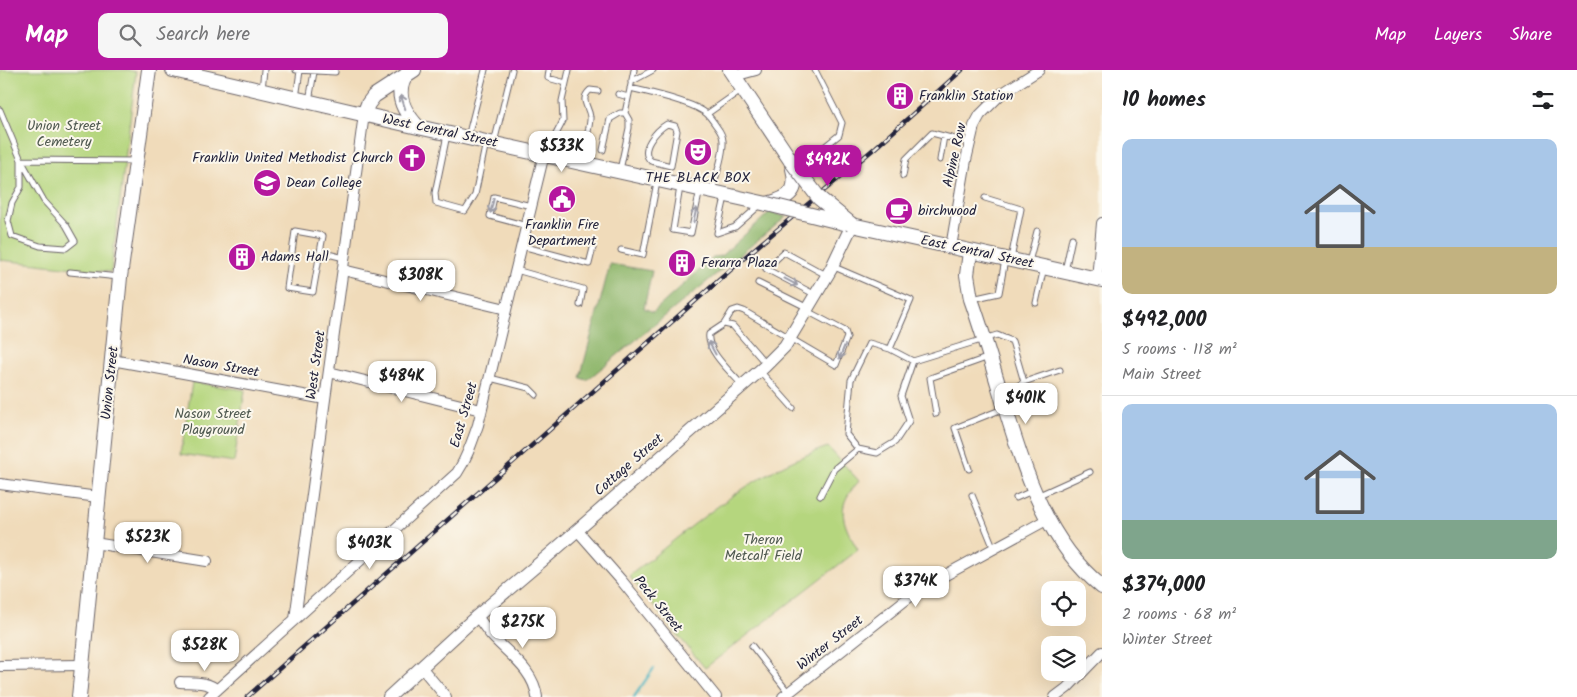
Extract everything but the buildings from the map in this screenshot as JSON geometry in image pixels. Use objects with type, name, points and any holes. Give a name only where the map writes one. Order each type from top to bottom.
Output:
[{"type":"main road","name":"Union Street","points":[[79,697],[120,277],[149,70]]},
{"type":"main road","name":"West Central Street","points":[[173,70],[418,127],[713,191],[852,225]]},
{"type":"main road","points":[[364,114],[374,96],[411,72]]},
{"type":"main road","points":[[411,72],[402,82],[400,92],[407,114],[418,127]]},
{"type":"main road","points":[[732,73],[794,165],[819,198],[852,225]]},
{"type":"main road","points":[[765,203],[784,198],[794,188],[796,178],[794,165]]},
{"type":"main road","name":"East Central Street","points":[[852,225],[1099,279]]},
{"type":"main road","points":[[970,252],[967,275],[971,299],[1035,493],[1054,531],[1094,580],[1102,587]]},
{"type":"street","points":[[732,73],[756,70]]},
{"type":"street","name":"Alpine Row","points":[[951,247],[966,160],[974,126],[980,115],[1001,94],[1039,70]]},
{"type":"street","name":"West Street","points":[[295,620],[364,114]]},
{"type":"street","name":"East Street","points":[[213,694],[457,473],[469,452],[482,410],[546,155]]},
{"type":"street","name":"Cottage Street","points":[[389,697],[477,616],[763,368],[785,346],[807,310],[852,225]]},
{"type":"street","points":[[1099,279],[1102,225]]},
{"type":"street","points":[[343,270],[506,309]]},
{"type":"street","name":"Nason Street","points":[[112,360],[325,399]]},
{"type":"street","points":[[329,372],[482,410]]},
{"type":"street","points":[[0,484],[98,497]]},
{"type":"street","name":"Winter Street","points":[[786,695],[918,590],[1048,519]]},
{"type":"street","name":"Peck Street","points":[[577,530],[621,580],[716,697]]},
{"type":"street","points":[[94,543],[207,561]]},
{"type":"street","points":[[477,616],[492,636],[522,666],[536,687],[537,697]]},
{"type":"street","points":[[1054,697],[1067,688],[1102,652]]},
{"type":"street","points":[[0,666],[82,665]]},
{"type":"street","points":[[421,667],[446,697]]},
{"type":"street","points":[[180,682],[214,687],[213,694]]},
{"type":"lane","points":[[262,91],[264,70]]},
{"type":"lane","points":[[303,100],[298,71],[335,72],[335,70]]},
{"type":"lane","points":[[468,138],[485,70]]},
{"type":"lane","points":[[447,133],[435,193],[436,203],[464,210],[475,195],[512,70]]},
{"type":"lane","points":[[549,70],[548,78],[566,83]]},
{"type":"lane","points":[[546,155],[563,121],[562,101],[569,70]]},
{"type":"lane","points":[[620,170],[629,124],[628,116],[625,113],[634,70]]},
{"type":"lane","points":[[631,85],[653,70]]},
{"type":"lane","points":[[794,165],[838,135],[842,123],[814,70]]},
{"type":"lane","points":[[303,100],[314,72]]},
{"type":"lane","points":[[631,85],[706,114],[721,133],[723,140],[722,151],[713,191],[691,233],[673,230],[669,181]]},
{"type":"lane","points":[[706,114],[743,89]]},
{"type":"lane","points":[[581,162],[590,118],[585,104],[586,97],[590,90],[598,90]]},
{"type":"lane","points":[[618,94],[628,97]]},
{"type":"lane","points":[[0,110],[21,160],[44,201],[66,225],[74,241],[66,248],[40,246],[12,236],[8,221],[12,204],[20,187],[21,160]]},
{"type":"lane","points":[[603,150],[610,119],[620,113],[625,113]]},
{"type":"lane","points":[[621,250],[643,256],[669,181],[677,131],[675,126],[670,124],[664,126],[652,137],[647,156],[651,161],[671,166]]},
{"type":"lane","points":[[902,176],[906,159],[932,133],[970,143]]},
{"type":"lane","points":[[940,160],[944,136]]},
{"type":"lane","points":[[21,160],[136,161]]},
{"type":"lane","points":[[713,191],[717,233],[736,227],[765,203]]},
{"type":"lane","points":[[527,226],[490,216],[494,197],[532,206]]},
{"type":"lane","points":[[971,299],[999,293],[1021,209],[985,198]]},
{"type":"lane","points":[[295,231],[323,236],[320,252],[313,292],[287,288],[295,231]]},
{"type":"lane","points":[[1028,263],[1036,231]]},
{"type":"lane","points":[[1064,271],[1072,238]]},
{"type":"lane","points":[[522,246],[589,264],[593,248]]},
{"type":"lane","points":[[320,252],[344,258]]},
{"type":"lane","points":[[815,295],[766,269],[784,252],[910,300],[890,349]]},
{"type":"lane","points":[[1036,303],[1044,267]]},
{"type":"lane","points":[[516,270],[583,289],[580,305]]},
{"type":"lane","points":[[70,272],[120,277]]},
{"type":"lane","points":[[742,386],[714,353],[708,340],[709,334],[724,324],[732,311],[738,309],[744,311],[836,365],[847,337],[845,331],[758,283]]},
{"type":"lane","points":[[724,324],[733,326],[793,408]]},
{"type":"lane","points":[[913,361],[901,396],[908,422],[895,442],[877,454],[858,449],[846,434],[851,380],[869,343],[890,349],[913,361],[997,335],[1012,341],[1024,382]]},
{"type":"lane","points":[[936,414],[930,378],[990,356]]},
{"type":"lane","points":[[968,469],[955,428],[1004,402],[1024,382],[1060,370]]},
{"type":"lane","points":[[490,377],[529,388],[536,395]]},
{"type":"lane","points":[[820,496],[834,469],[858,449]]},
{"type":"lane","points":[[1016,498],[1035,493],[1090,472]]},
{"type":"lane","points":[[972,495],[994,550]]},
{"type":"lane","points":[[752,646],[786,695]]},
{"type":"green space","name":"Union Street Cemetery","points":[[0,70],[128,70],[136,72],[111,272],[0,260]]},
{"type":"green space","points":[[770,212],[786,217],[587,380],[580,378],[610,264],[652,271],[644,308],[653,312],[714,257],[721,256]]},
{"type":"green space","name":"Nason Street Playground","points":[[192,382],[245,390],[234,462],[181,454]]},
{"type":"green space","name":"Theron Metcalf Field","points":[[828,447],[859,481],[847,497],[843,511],[845,525],[858,550],[705,668],[629,576],[723,502],[800,457]]},
{"type":"waterway","points":[[634,697],[654,668]]},
{"type":"railway","points":[[247,697],[752,251],[876,147],[962,70]]},
{"type":"place","name":"Franklin Station","points":[[900,96]]},
{"type":"place","name":"THE BLACK BOX","points":[[698,152]]},
{"type":"place","name":"Franklin United Methodist Church","points":[[412,158]]},
{"type":"place","name":"Dean College","points":[[267,183]]},
{"type":"place","name":"Franklin Fire Department","points":[[562,199]]},
{"type":"place","name":"birchwood","points":[[899,211]]},
{"type":"place","name":"Adams Hall","points":[[242,257]]},
{"type":"place","name":"Ferarra Plaza","points":[[682,263]]}]
